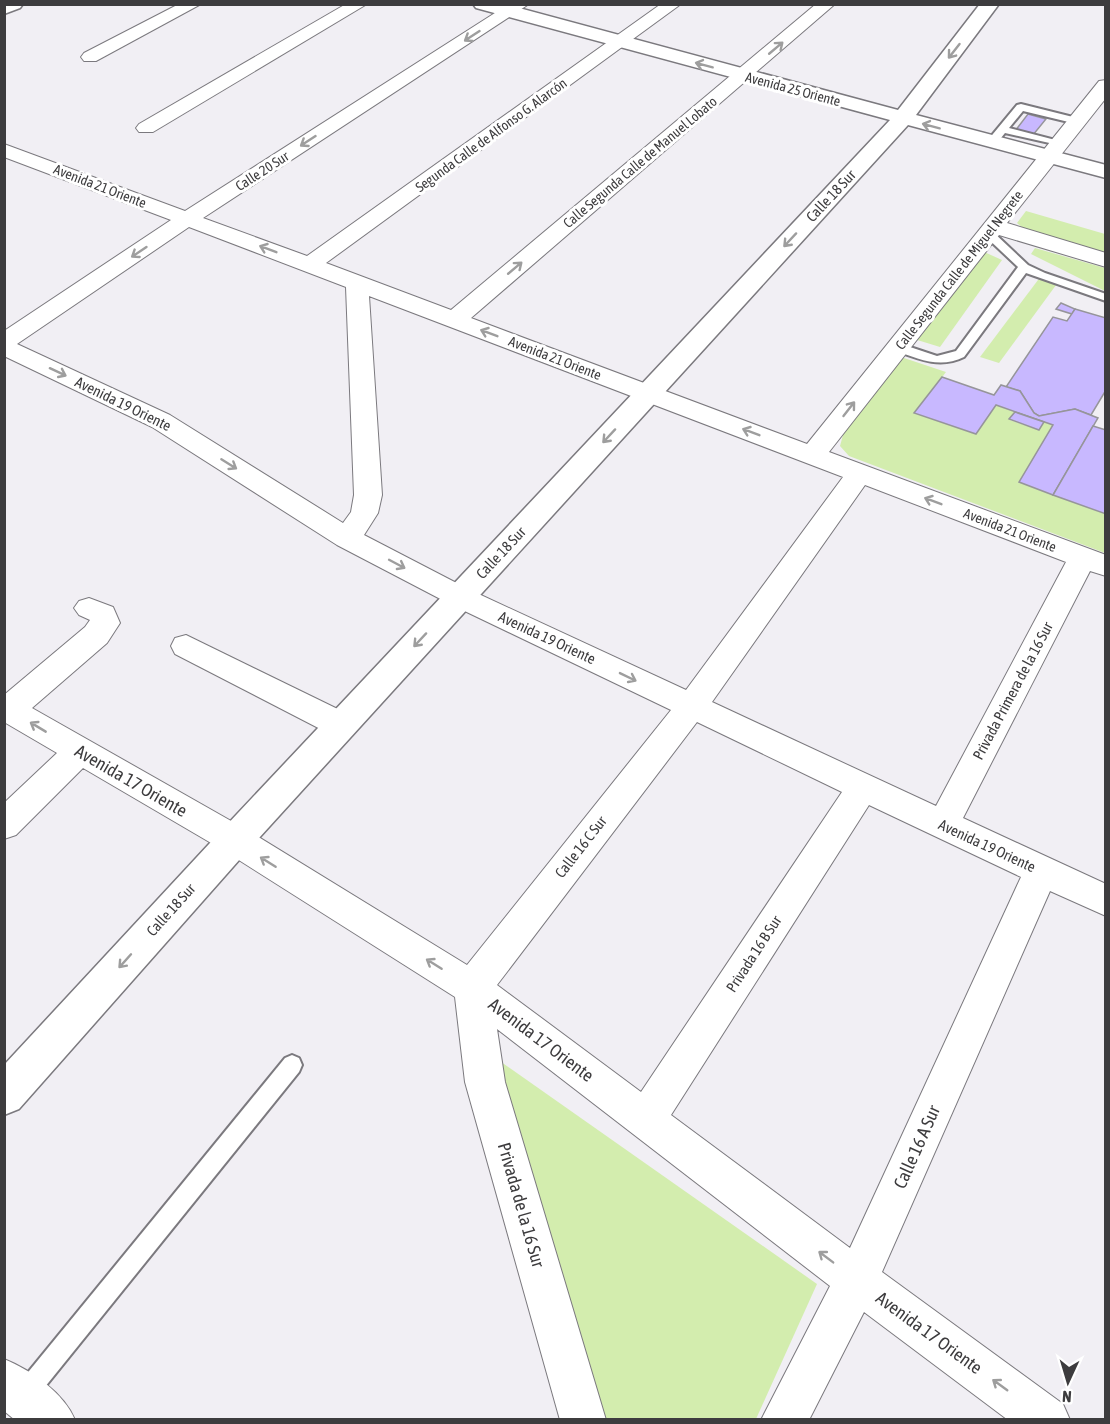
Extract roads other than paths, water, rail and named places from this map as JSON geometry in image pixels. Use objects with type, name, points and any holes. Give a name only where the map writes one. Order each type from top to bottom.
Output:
[{"type":"street","points":[[4,9],[14,4]]},
{"type":"street","points":[[90,57],[193,4]]},
{"type":"street","points":[[146,128],[359,4]]},
{"type":"street","name":"Avenida 25 Oriente","points":[[482,4],[515,8],[621,42],[902,118],[997,136],[1050,135],[1106,172]]},
{"type":"street","name":"Segunda Calle de Alfonso G. Alarcón","points":[[309,265],[674,4]]},
{"type":"street","name":"Calle Segunda Calle de Manuel Lobato","points":[[454,320],[827,4]]},
{"type":"street","name":"Calle 18 Sur","points":[[4,1095],[235,840],[902,118],[990,4]]},
{"type":"street","name":"Calle 20 Sur","points":[[4,342],[187,219],[515,8]]},
{"type":"street","name":"Calle Segunda Calle de Miguel Negrete","points":[[813,455],[991,230],[1050,135],[1106,85]]},
{"type":"street","name":"Avenida 21 Oriente","points":[[4,150],[1094,562]]},
{"type":"street","points":[[991,230],[1106,260]]},
{"type":"street","points":[[347,538],[364,513],[368,495],[357,284]]},
{"type":"street","name":"Avenida 19 Oriente","points":[[4,347],[161,421],[347,538],[460,597],[1106,901]]},
{"type":"street","name":"Calle 16 C Sur","points":[[472,988],[691,707],[860,473]]},
{"type":"street","name":"Privada Primera de la 16 Sur","points":[[943,825],[1094,562]]},
{"type":"street","points":[[7,709],[96,635],[105,623],[103,614],[89,608]]},
{"type":"street","points":[[186,646],[341,725]]},
{"type":"street","name":"Avenida 17 Oriente","points":[[7,709],[235,840],[472,988],[857,1280],[1047,1419]]},
{"type":"street","points":[[4,825],[80,751]]},
{"type":"street","name":"Privada 16 B Sur","points":[[645,1120],[863,788]]},
{"type":"street","name":"Calle 16 A Sur","points":[[784,1419],[857,1280],[1041,871]]},
{"type":"street","name":"Privada de la 16 Sur","points":[[472,988],[485,1083],[583,1419]]},
{"type":"lane","points":[[997,136],[1021,107],[1050,135]]},
{"type":"lane","points":[[991,230],[1024,267],[1041,276],[1106,298]]},
{"type":"lane","points":[[898,347],[942,360],[953,359],[960,354],[1024,267]]},
{"type":"lane","points":[[27,1399],[292,1065]]}]
